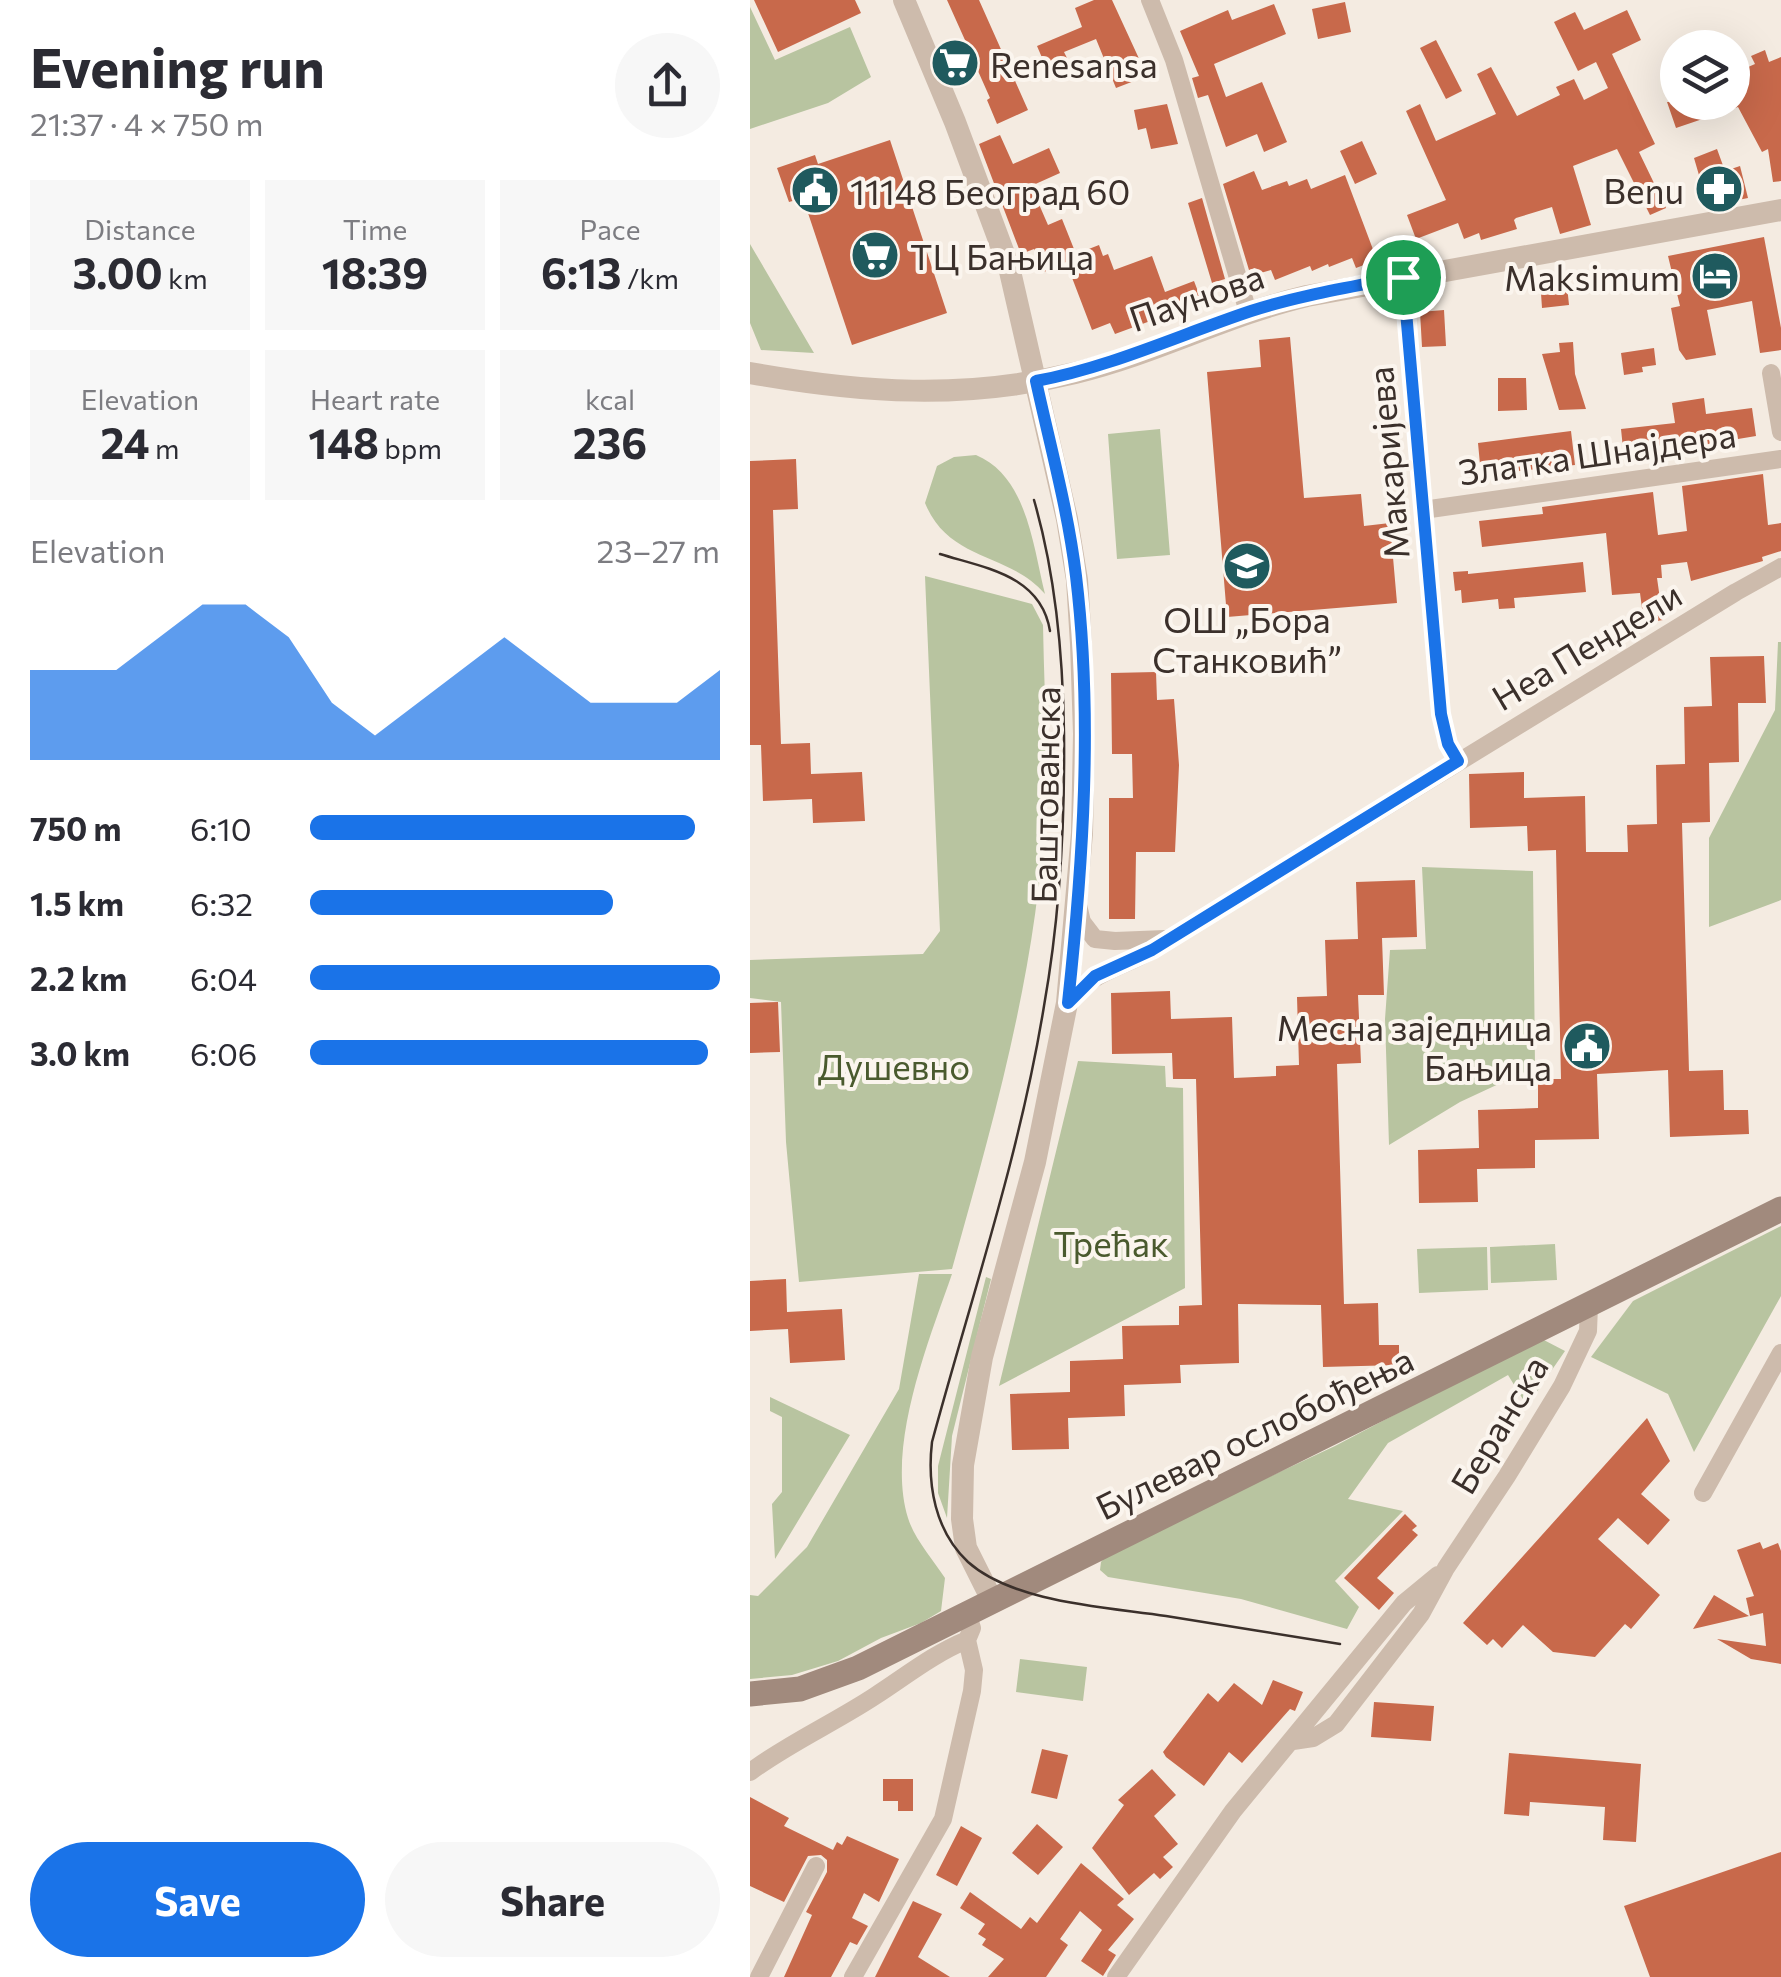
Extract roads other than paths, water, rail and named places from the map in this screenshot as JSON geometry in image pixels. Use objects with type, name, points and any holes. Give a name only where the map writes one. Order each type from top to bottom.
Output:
[{"type":"main road","name":"Булевар ослобођења","points":[[750,1694],[800,1688],[858,1668],[1781,1209]]},
{"type":"street","name":"Баштованска","points":[[904,0],[998,236],[1036,381],[1067,520],[1076,580],[1084,734],[1078,901],[1068,1003],[1035,1162],[982,1357],[965,1446],[962,1518],[966,1548],[992,1600]]},
{"type":"street","points":[[1150,0],[1174,60],[1248,312]]},
{"type":"street","name":"Паунова","points":[[750,373],[887,392],[982,388],[1036,381],[1077,373],[1248,312],[1307,296],[1781,210]]},
{"type":"street","name":"Макаријева","points":[[1403,277],[1443,731],[1458,761]]},
{"type":"street","name":"Златка Шнајдера","points":[[1771,373],[1781,432]]},
{"type":"street","name":"Златка Шнајдера","points":[[1423,510],[1781,459]]},
{"type":"street","name":"Неа Пендели","points":[[1068,1003],[1095,976],[1134,961],[1781,567]]},
{"type":"street","name":"Неа Пендели","points":[[1078,901],[1082,922],[1094,939],[1170,938]]},
{"type":"street","name":"Беранска","points":[[1292,1741],[1321,1735],[1349,1709],[1421,1614],[1562,1386],[1588,1331],[1589,1306]]},
{"type":"street","points":[[1703,1493],[1781,1353]]},
{"type":"street","name":"Беранска","points":[[1116,1977],[1216,1834],[1404,1603],[1446,1568]]},
{"type":"street","points":[[853,1977],[944,1819],[972,1691],[974,1670],[967,1640],[972,1628],[968,1613]]},
{"type":"street","points":[[750,1772],[928,1659],[967,1640]]},
{"type":"street","points":[[759,1977],[816,1866]]},
{"type":"tram line","points":[[1034,500],[1053,586],[1062,674],[1064,802],[1058,904],[1044,1006],[1022,1116],[932,1442],[931,1475],[936,1506],[948,1536],[968,1562],[987,1576],[1035,1595],[1340,1644]]},
{"type":"tram line","points":[[940,554],[992,570],[1023,586],[1045,612],[1050,631]]},
{"type":"place","name":"Renesansa","points":[[955,63]]},
{"type":"place","name":"Benu","points":[[1719,189]]},
{"type":"place","name":"11148 Београд 60","points":[[815,190]]},
{"type":"place","name":"ТЦ Бањица","points":[[875,255]]},
{"type":"place","name":"Maksimum","points":[[1715,276]]},
{"type":"place","name":"ОШ „Бора Станковић”","points":[[1247,566]]},
{"type":"place","name":"Месна заједница Бањица","points":[[1587,1046]]},
{"type":"park label","name":"Душевно","points":[[894,1065]]},
{"type":"park label","name":"Трећак","points":[[1111,1242]]}]
